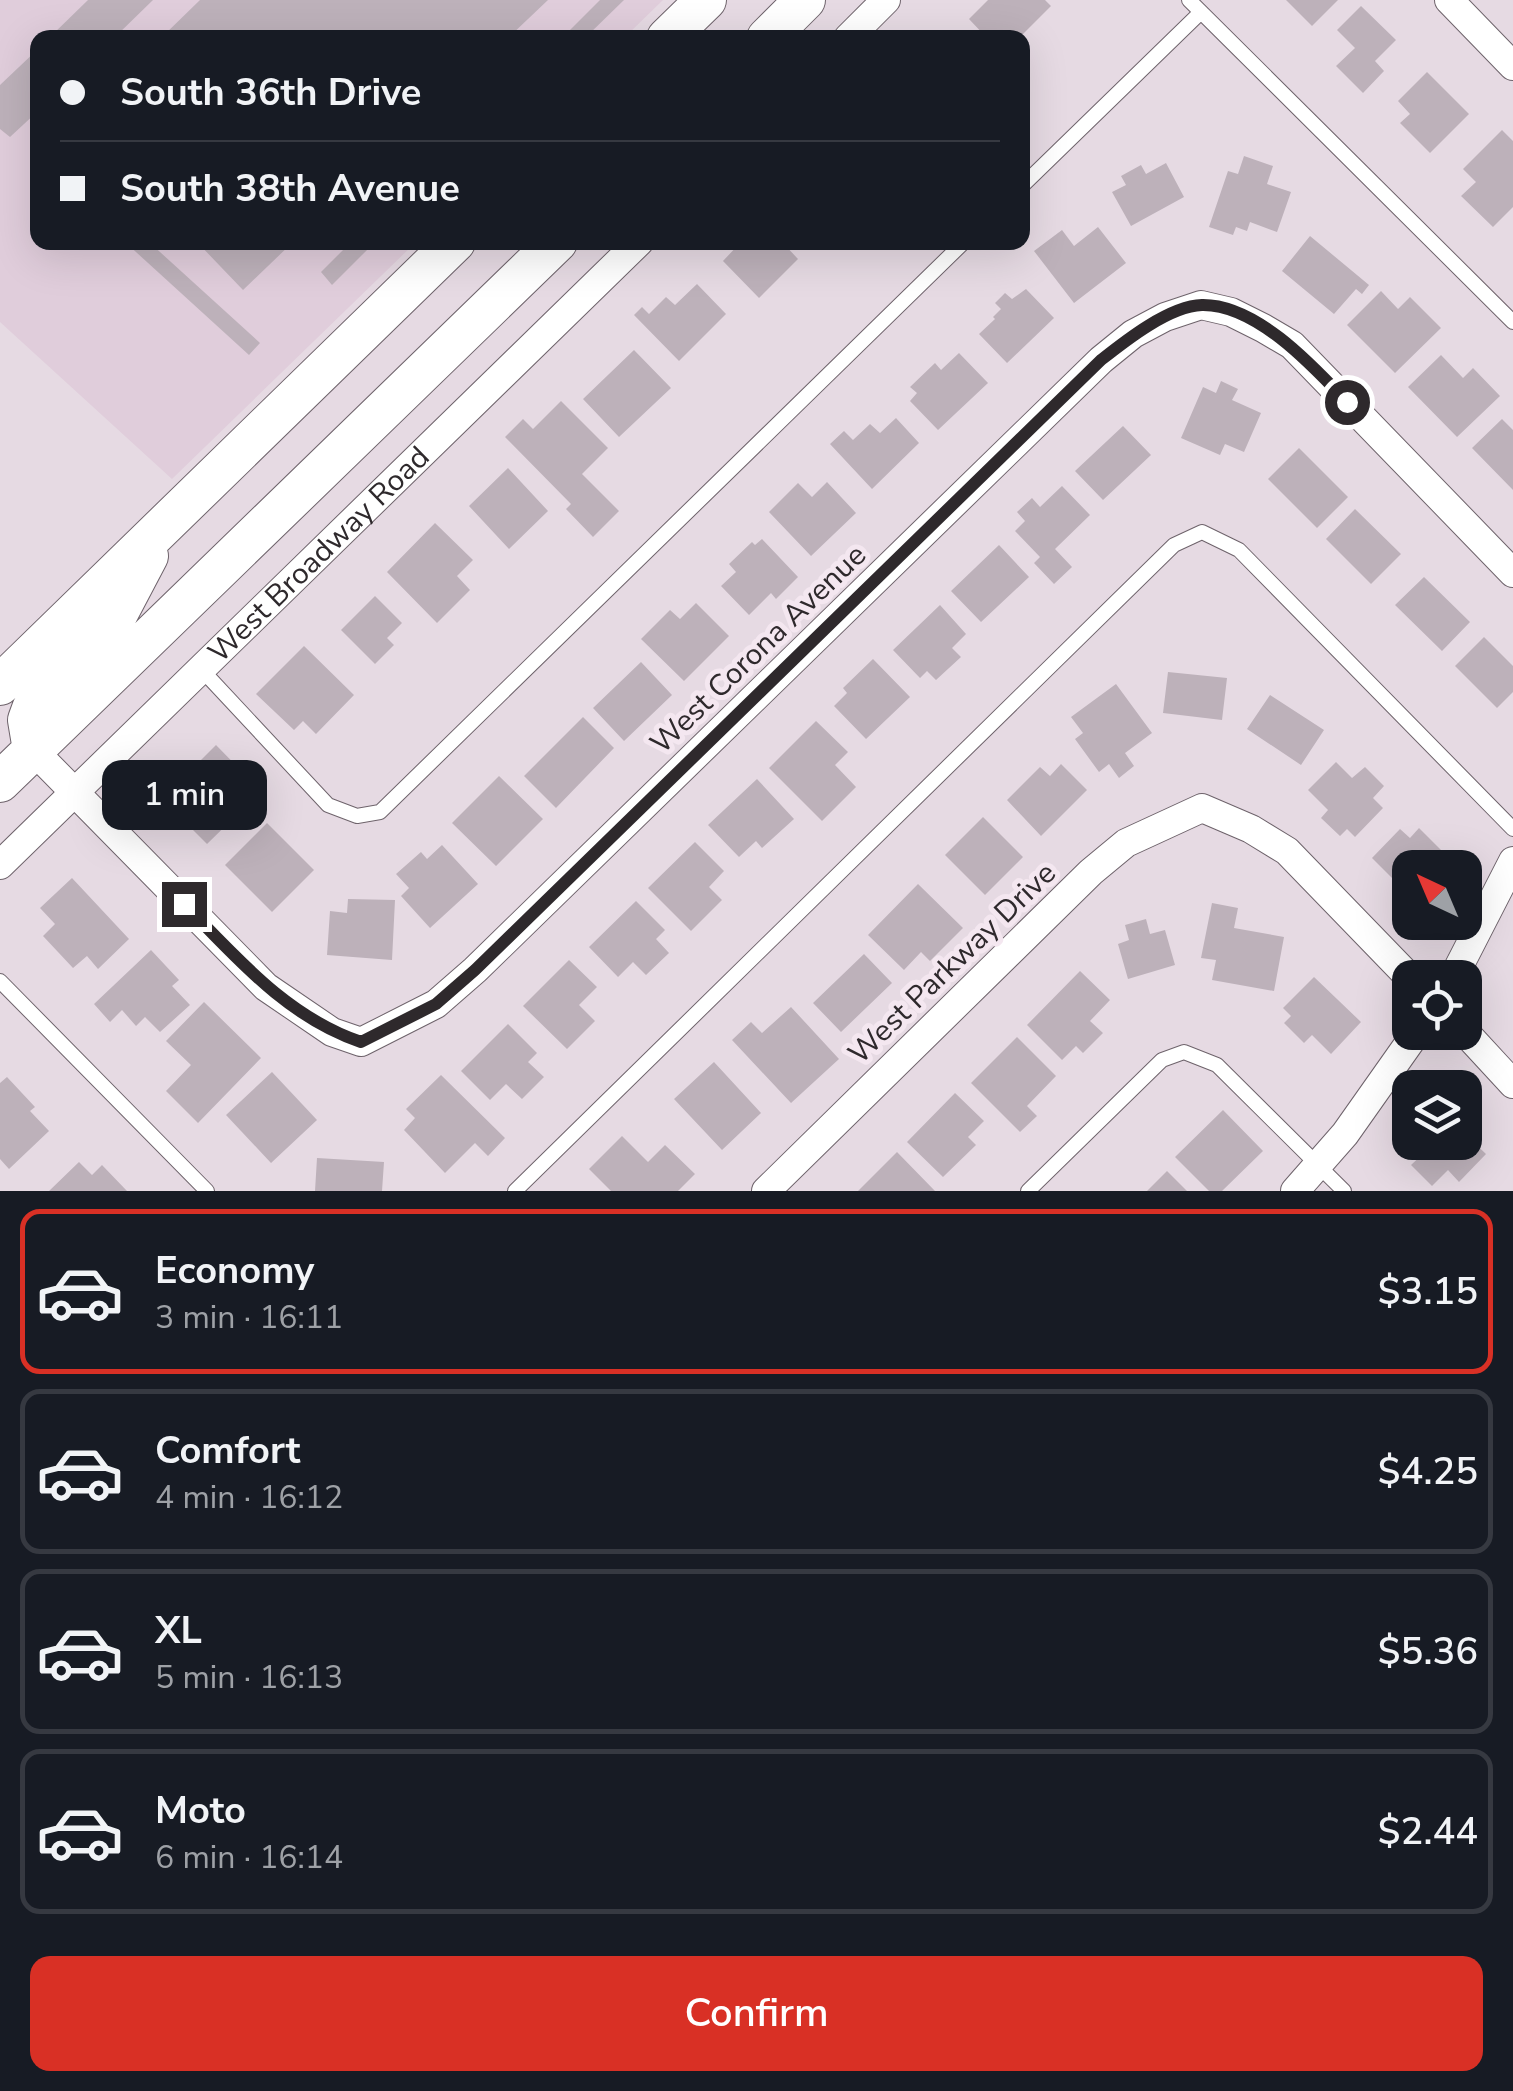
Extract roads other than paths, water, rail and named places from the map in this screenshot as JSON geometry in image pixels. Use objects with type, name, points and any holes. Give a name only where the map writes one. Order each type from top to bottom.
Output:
[{"type":"main road","points":[[675,30],[706,0]]},
{"type":"main road","points":[[775,30],[805,0]]},
{"type":"main road","points":[[0,685],[447,250]]},
{"type":"main road","name":"West Broadway Road","points":[[0,782],[549,250]]},
{"type":"main road","points":[[34,750],[28,720],[32,709],[53,678],[118,613],[167,522]]},
{"type":"street","points":[[856,30],[886,0]]},
{"type":"street","points":[[1449,0],[1513,66]]},
{"type":"street","name":"West Broadway Road","points":[[0,865],[630,250]]},
{"type":"street","name":"West Corona Avenue","points":[[75,793],[266,987],[332,1032],[361,1042],[436,1004],[475,970],[1101,360],[1133,334],[1165,317],[1201,305],[1230,312],[1292,345],[1513,573]]},
{"type":"street","points":[[34,750],[75,793]]},
{"type":"street","name":"West Parkway Drive","points":[[766,1191],[1091,872],[1126,844],[1202,808],[1251,829],[1288,851],[1393,960]]},
{"type":"street","points":[[1461,960],[1513,861]]},
{"type":"street","points":[[1295,1191],[1346,1134],[1404,1050]]},
{"type":"street","points":[[1482,1050],[1513,1084]]},
{"type":"lane","points":[[1189,0],[1513,322]]},
{"type":"lane","points":[[1030,178],[1200,12]]},
{"type":"lane","points":[[202,670],[328,805],[357,816],[380,812],[956,250]]},
{"type":"lane","points":[[514,1191],[1174,545],[1202,532],[1239,550],[1513,830]]},
{"type":"lane","points":[[0,981],[207,1191]]},
{"type":"lane","points":[[1028,1191],[1162,1060],[1184,1052],[1217,1064],[1344,1191]]}]
